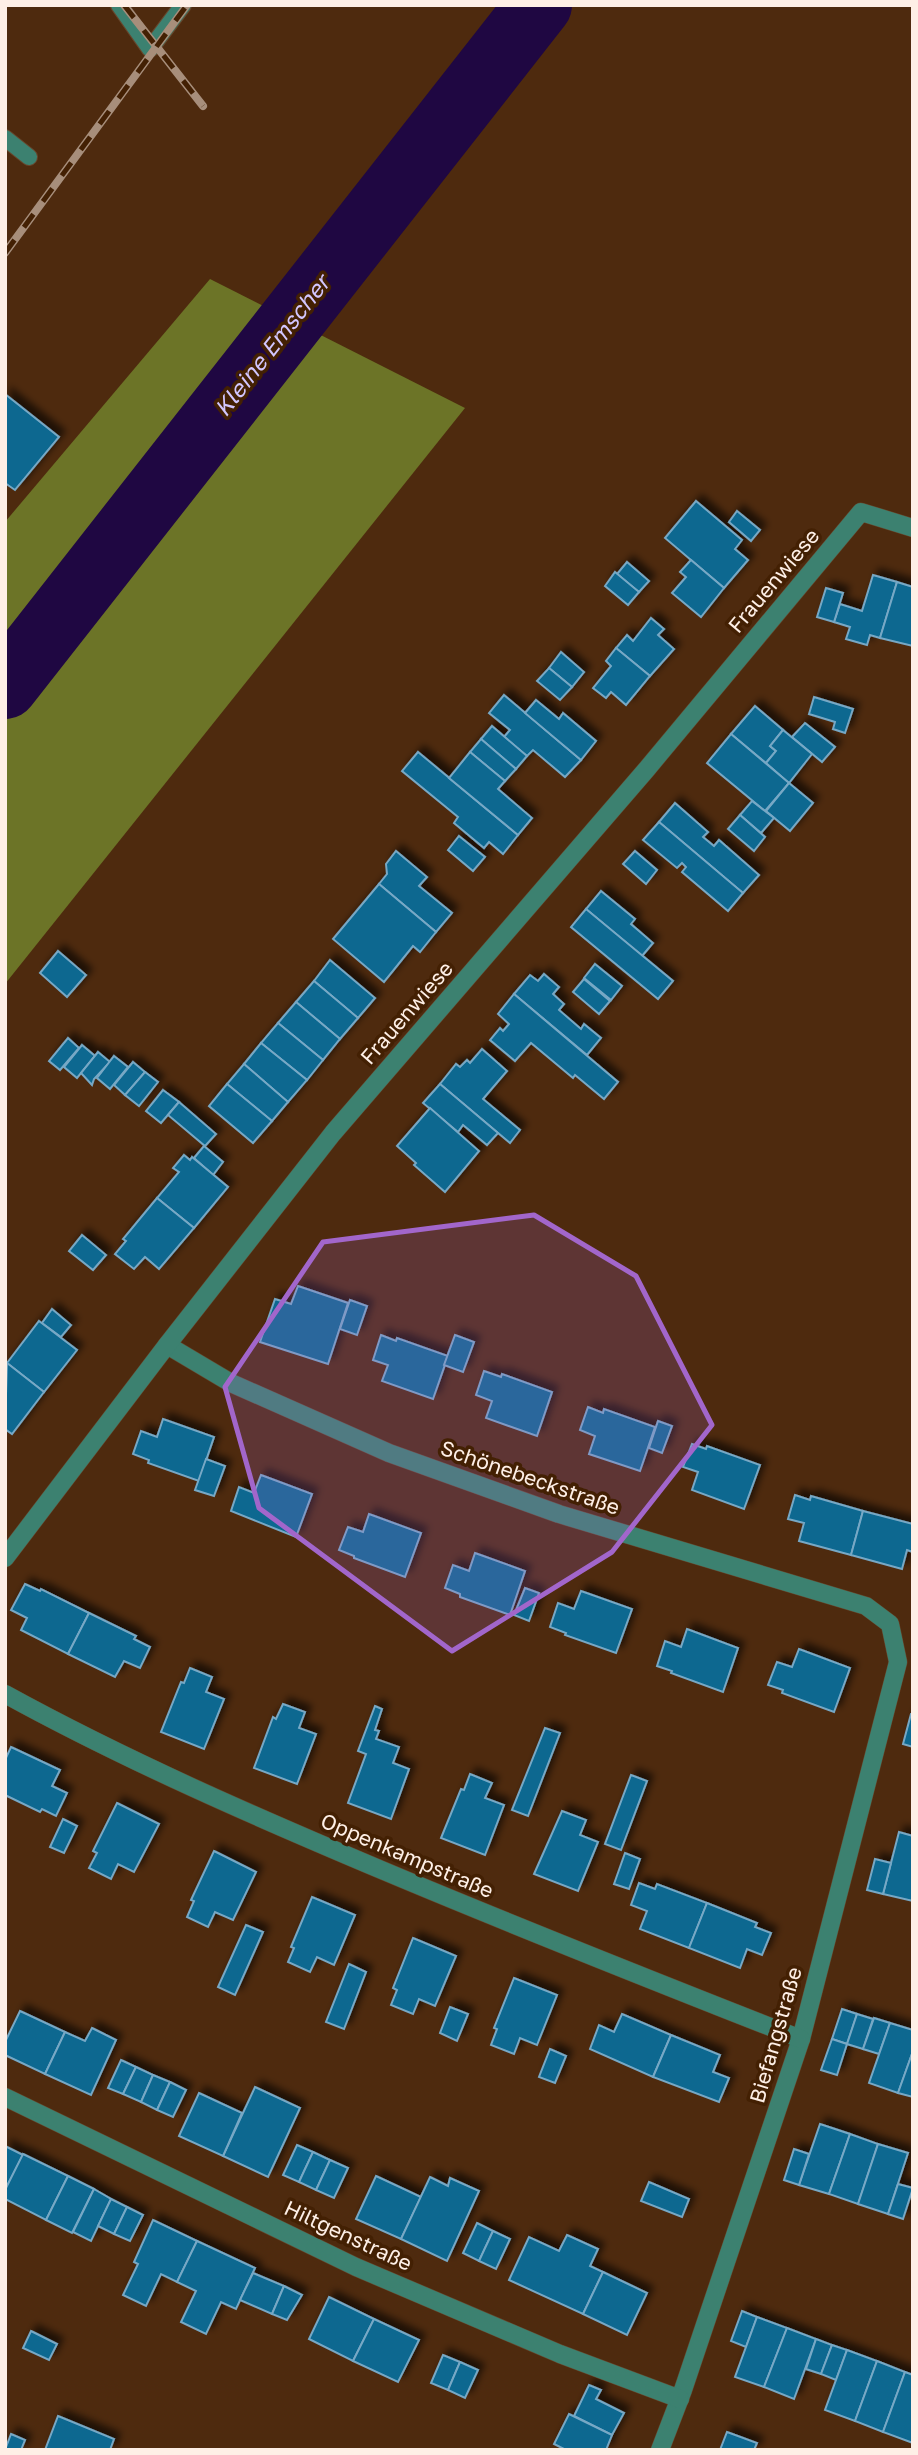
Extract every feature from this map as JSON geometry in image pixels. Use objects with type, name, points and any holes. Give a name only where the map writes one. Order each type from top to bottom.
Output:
[{"type":"street","name":"Frauenwiese","points":[[5,1558],[333,1133],[646,770],[861,512],[913,527]]},
{"type":"street","name":"Schönebeckstraße","points":[[167,1345],[231,1383],[389,1453],[559,1514],[866,1606],[890,1624]]},
{"type":"street","name":"Biefangstraße","points":[[660,2450],[680,2399],[801,2039],[898,1662],[890,1624]]},
{"type":"street","name":"Oppenkampstraße","points":[[5,1694],[70,1730],[288,1831],[572,1950],[801,2039]]},
{"type":"street","name":"Hiltgenstraße","points":[[5,2097],[356,2267],[560,2354],[680,2399]]},
{"type":"lane","points":[[119,5],[150,49],[183,5]]},
{"type":"lane","points":[[5,138],[29,157]]},
{"type":"highlighted area","points":[[534,1215],[636,1276],[712,1425],[612,1552],[452,1651],[259,1508],[225,1387],[323,1242]]},
{"type":"green space","points":[[210,279],[465,408],[5,984],[5,522]]},
{"type":"building","points":[[5,394],[59,437],[15,490],[5,483]]},
{"type":"building","points":[[696,501],[742,540],[735,549],[748,560],[724,588],[665,538]]},
{"type":"building","points":[[737,511],[760,530],[751,541],[729,522]]},
{"type":"building","points":[[691,560],[724,588],[701,617],[672,593],[686,577],[680,572]]},
{"type":"building","points":[[627,562],[649,581],[639,592],[617,574]]},
{"type":"building","points":[[615,572],[639,592],[628,605],[605,586]]},
{"type":"building","points":[[873,575],[897,582],[880,638],[870,635],[867,645],[846,639],[850,627],[834,622],[840,604],[862,611]]},
{"type":"building","points":[[897,582],[913,587],[913,646],[880,638]]},
{"type":"building","points":[[826,588],[843,593],[834,622],[817,617]]},
{"type":"building","points":[[651,618],[664,629],[658,635],[674,649],[650,676],[616,648],[627,635],[633,641]]},
{"type":"building","points":[[616,648],[650,676],[626,705],[611,692],[606,698],[593,688],[611,666],[606,661]]},
{"type":"building","points":[[561,652],[584,672],[572,687],[549,668]]},
{"type":"building","points":[[549,668],[572,687],[560,700],[537,681]]},
{"type":"building","points":[[504,695],[581,760],[565,777],[533,750],[527,756],[504,737],[510,730],[489,713]]},
{"type":"building","points":[[814,697],[853,709],[845,733],[833,729],[835,722],[809,714]]},
{"type":"building","points":[[536,700],[559,719],[563,713],[596,741],[581,760],[525,713]]},
{"type":"building","points":[[755,706],[783,730],[770,746],[776,751],[766,763],[731,734]]},
{"type":"building","points":[[805,723],[835,747],[822,762],[792,737]]},
{"type":"building","points":[[492,726],[527,756],[516,769],[481,739]]},
{"type":"building","points":[[783,730],[812,754],[789,783],[766,763],[776,751],[770,746]]},
{"type":"building","points":[[731,734],[789,783],[765,811],[707,763]]},
{"type":"building","points":[[481,739],[516,769],[505,781],[470,752]]},
{"type":"building","points":[[418,752],[518,835],[503,854],[489,842],[484,848],[454,823],[458,817],[402,771]]},
{"type":"building","points":[[470,752],[505,781],[498,789],[532,818],[518,835],[449,778]]},
{"type":"building","points":[[789,783],[813,803],[790,831],[766,811]]},
{"type":"building","points":[[752,801],[774,818],[761,833],[740,815]]},
{"type":"building","points":[[675,803],[708,832],[703,837],[714,846],[719,840],[759,875],[743,893],[659,822]]},
{"type":"building","points":[[740,815],[765,837],[754,851],[728,829]]},
{"type":"building","points":[[659,822],[743,893],[728,911],[682,872],[686,867],[682,863],[677,868],[643,840]]},
{"type":"building","points":[[459,836],[485,857],[473,871],[448,850]]},
{"type":"building","points":[[396,851],[427,877],[419,886],[452,913],[436,932],[379,884],[387,874],[386,864]]},
{"type":"building","points":[[635,851],[657,870],[646,884],[623,864]]},
{"type":"building","points":[[379,884],[436,932],[420,952],[413,946],[384,982],[333,939]]},
{"type":"building","points":[[601,891],[635,919],[631,924],[653,943],[642,956],[586,909]]},
{"type":"building","points":[[586,909],[673,981],[658,999],[571,927]]},
{"type":"building","points":[[58,951],[86,975],[67,997],[40,973]]},
{"type":"building","points":[[330,960],[375,998],[358,1018],[314,981]]},
{"type":"building","points":[[595,964],[622,986],[611,1000],[584,978]]},
{"type":"building","points":[[544,974],[559,987],[553,994],[564,1004],[559,1010],[581,1029],[584,1024],[601,1038],[587,1055],[514,994],[530,975],[538,981]]},
{"type":"building","points":[[584,979],[610,1001],[599,1014],[573,992]]},
{"type":"building","points":[[314,981],[358,1018],[340,1039],[296,1002]]},
{"type":"building","points":[[514,994],[618,1082],[604,1099],[575,1075],[573,1078],[531,1043],[515,1061],[490,1040],[500,1028],[503,1031],[509,1024],[498,1014]]},
{"type":"building","points":[[296,1002],[340,1039],[323,1060],[278,1023]]},
{"type":"building","points":[[278,1023],[323,1060],[307,1080],[261,1043]]},
{"type":"building","points":[[68,1038],[79,1048],[60,1070],[49,1061]]},
{"type":"building","points":[[261,1043],[307,1080],[288,1102],[244,1064]]},
{"type":"building","points":[[82,1045],[95,1056],[77,1078],[64,1067]]},
{"type":"building","points":[[482,1049],[507,1071],[483,1099],[520,1130],[510,1143],[440,1084],[456,1064],[460,1067],[467,1060],[470,1063]]},
{"type":"building","points":[[98,1052],[110,1062],[94,1079],[92,1085],[81,1073]]},
{"type":"building","points":[[114,1056],[128,1067],[110,1089],[97,1078]]},
{"type":"building","points":[[133,1062],[145,1072],[125,1095],[114,1085]]},
{"type":"building","points":[[244,1064],[288,1102],[272,1121],[227,1084]]},
{"type":"building","points":[[145,1072],[158,1082],[139,1106],[125,1095]]},
{"type":"building","points":[[227,1084],[272,1121],[253,1143],[209,1106]]},
{"type":"building","points":[[440,1084],[498,1133],[487,1145],[463,1125],[458,1132],[423,1103]]},
{"type":"building","points":[[163,1090],[179,1102],[161,1123],[146,1111]]},
{"type":"building","points":[[179,1102],[216,1134],[205,1146],[168,1115]]},
{"type":"building","points":[[430,1108],[479,1151],[445,1192],[397,1146]]},
{"type":"building","points":[[204,1146],[223,1162],[213,1175],[194,1158]]},
{"type":"building","points":[[184,1155],[190,1160],[192,1157],[228,1187],[194,1228],[157,1198],[179,1172],[173,1168]]},
{"type":"building","points":[[157,1198],[194,1228],[159,1269],[145,1257],[134,1269],[115,1254],[126,1241],[123,1239]]},
{"type":"building","points":[[82,1235],[106,1255],[93,1270],[69,1251]]},
{"type":"building","points":[[298,1286],[348,1303],[328,1364],[260,1342],[275,1299],[291,1304]]},
{"type":"building","points":[[350,1300],[367,1306],[357,1335],[340,1329]]},
{"type":"building","points":[[52,1309],[71,1325],[61,1337],[42,1323]]},
{"type":"building","points":[[39,1321],[77,1350],[44,1392],[7,1363]]},
{"type":"building","points":[[381,1335],[448,1356],[433,1399],[382,1381],[388,1365],[373,1360]]},
{"type":"building","points":[[455,1335],[474,1342],[463,1372],[444,1365]]},
{"type":"building","points":[[7,1363],[44,1392],[12,1434],[5,1429]]},
{"type":"building","points":[[484,1371],[501,1377],[502,1374],[552,1392],[537,1436],[486,1418],[492,1401],[476,1395]]},
{"type":"building","points":[[588,1407],[603,1413],[604,1409],[655,1427],[640,1471],[589,1454],[595,1436],[580,1430]]},
{"type":"building","points":[[163,1419],[214,1437],[199,1481],[148,1463],[149,1460],[133,1454],[141,1431],[157,1437]]},
{"type":"building","points":[[658,1421],[672,1426],[662,1453],[649,1448]]},
{"type":"building","points":[[692,1444],[706,1449],[707,1446],[760,1465],[744,1509],[692,1490],[698,1472],[683,1467]]},
{"type":"building","points":[[206,1459],[225,1466],[214,1496],[195,1490]]},
{"type":"building","points":[[261,1475],[312,1494],[296,1537],[231,1511],[239,1487],[254,1493]]},
{"type":"building","points":[[795,1495],[810,1500],[811,1496],[863,1511],[851,1555],[799,1541],[804,1523],[788,1519]]},
{"type":"building","points":[[863,1511],[913,1524],[913,1552],[907,1550],[902,1569],[851,1555]]},
{"type":"building","points":[[369,1514],[421,1533],[405,1577],[339,1550],[348,1527],[363,1532]]},
{"type":"building","points":[[475,1553],[525,1571],[510,1615],[460,1597],[460,1594],[445,1588],[453,1565],[469,1571]]},
{"type":"building","points":[[25,1584],[89,1613],[68,1654],[21,1630],[27,1618],[11,1610]]},
{"type":"building","points":[[525,1588],[539,1593],[529,1621],[514,1615]]},
{"type":"building","points":[[581,1591],[632,1609],[616,1653],[550,1627],[558,1603],[574,1609]]},
{"type":"building","points":[[89,1613],[136,1636],[134,1639],[150,1647],[140,1668],[124,1661],[115,1677],[68,1654]]},
{"type":"building","points":[[687,1629],[738,1648],[723,1692],[657,1666],[665,1641],[681,1647]]},
{"type":"building","points":[[799,1649],[850,1668],[834,1712],[782,1693],[783,1690],[768,1685],[777,1662],[792,1667]]},
{"type":"building","points":[[190,1668],[212,1677],[206,1692],[224,1699],[204,1749],[161,1732],[181,1682],[184,1683]]},
{"type":"building","points":[[283,1704],[305,1712],[299,1728],[316,1734],[297,1784],[254,1768],[273,1717],[276,1719]]},
{"type":"building","points":[[375,1706],[382,1709],[375,1730],[379,1731],[376,1739],[399,1747],[393,1763],[409,1769],[391,1819],[348,1803],[366,1754],[358,1751]]},
{"type":"building","points":[[913,1714],[913,1747],[903,1744]]},
{"type":"building","points":[[545,1728],[560,1733],[528,1816],[512,1810]]},
{"type":"building","points":[[11,1747],[60,1770],[52,1786],[67,1793],[56,1816],[42,1809],[40,1812],[5,1795],[5,1760]]},
{"type":"building","points":[[470,1774],[492,1783],[485,1798],[504,1805],[485,1855],[441,1838]]},
{"type":"building","points":[[631,1775],[647,1781],[621,1850],[605,1844]]},
{"type":"building","points":[[117,1803],[159,1824],[134,1872],[118,1864],[111,1879],[89,1868],[97,1853],[93,1851]]},
{"type":"building","points":[[562,1811],[586,1820],[580,1835],[598,1842],[578,1891],[534,1874]]},
{"type":"building","points":[[63,1819],[77,1826],[64,1853],[50,1847]]},
{"type":"building","points":[[899,1832],[913,1836],[913,1901],[883,1894]]},
{"type":"building","points":[[214,1851],[256,1872],[233,1920],[215,1912],[208,1927],[187,1917],[194,1901],[191,1900]]},
{"type":"building","points":[[625,1853],[640,1859],[629,1889],[614,1884]]},
{"type":"building","points":[[875,1859],[891,1863],[883,1894],[867,1890]]},
{"type":"building","points":[[639,1883],[655,1889],[657,1884],[707,1903],[689,1948],[640,1929],[647,1911],[631,1905]]},
{"type":"building","points":[[312,1897],[355,1915],[334,1965],[317,1957],[310,1972],[288,1962],[294,1948],[291,1947]]},
{"type":"building","points":[[707,1903],[757,1923],[755,1927],[771,1933],[762,1955],[747,1949],[740,1968],[689,1948]]},
{"type":"building","points":[[246,1925],[263,1932],[235,1995],[218,1987]]},
{"type":"building","points":[[413,1938],[456,1956],[435,2006],[419,1999],[413,2014],[391,2005],[397,1990],[393,1988]]},
{"type":"building","points":[[349,1964],[366,1972],[344,2029],[326,2022]]},
{"type":"building","points":[[514,1978],[557,1995],[537,2045],[520,2038],[514,2054],[491,2045],[497,2029],[494,2028]]},
{"type":"building","points":[[450,2007],[468,2014],[457,2041],[440,2033]]},
{"type":"building","points":[[842,2009],[857,2014],[847,2044],[832,2039]]},
{"type":"building","points":[[20,2011],[65,2032],[45,2074],[5,2055],[5,2042]]},
{"type":"building","points":[[622,2014],[671,2035],[653,2077],[590,2049],[599,2025],[614,2032]]},
{"type":"building","points":[[857,2014],[873,2019],[863,2049],[847,2044]]},
{"type":"building","points":[[874,2018],[890,2023],[879,2054],[863,2049]]},
{"type":"building","points":[[890,2023],[913,2030],[913,2051],[898,2093],[869,2083]]},
{"type":"building","points":[[92,2028],[116,2040],[91,2095],[45,2074],[65,2032],[85,2041]]},
{"type":"building","points":[[671,2035],[720,2055],[713,2072],[729,2078],[719,2102],[653,2077]]},
{"type":"building","points":[[832,2039],[847,2044],[837,2075],[821,2070]]},
{"type":"building","points":[[550,2049],[566,2056],[555,2083],[539,2077]]},
{"type":"building","points":[[913,2051],[913,2097],[898,2093]]},
{"type":"building","points":[[121,2060],[136,2067],[123,2094],[108,2088]]},
{"type":"building","points":[[136,2067],[153,2075],[141,2102],[123,2094]]},
{"type":"building","points":[[153,2075],[170,2082],[157,2110],[141,2102]]},
{"type":"building","points":[[170,2082],[186,2090],[173,2117],[157,2110]]},
{"type":"building","points":[[255,2087],[300,2108],[268,2177],[223,2156]]},
{"type":"building","points":[[199,2093],[242,2113],[223,2156],[179,2136]]},
{"type":"building","points":[[820,2124],[850,2134],[829,2194],[799,2185]]},
{"type":"building","points":[[850,2134],[878,2144],[858,2204],[829,2194]]},
{"type":"building","points":[[878,2144],[908,2153],[888,2214],[858,2204]]},
{"type":"building","points":[[297,2145],[313,2152],[299,2182],[283,2175]]},
{"type":"building","points":[[5,2146],[23,2155],[5,2190]]},
{"type":"building","points":[[794,2149],[809,2154],[799,2185],[784,2180]]},
{"type":"building","points":[[313,2152],[330,2160],[316,2190],[299,2182]]},
{"type":"building","points":[[23,2154],[68,2176],[46,2220],[5,2199],[5,2190]]},
{"type":"building","points":[[330,2160],[348,2168],[334,2198],[316,2190]]},
{"type":"building","points":[[68,2176],[94,2189],[72,2233],[46,2220]]},
{"type":"building","points":[[376,2176],[421,2197],[401,2239],[356,2219]]},
{"type":"building","points":[[430,2177],[448,2186],[450,2178],[479,2191],[447,2261],[401,2239]]},
{"type":"building","points":[[649,2182],[689,2199],[682,2217],[641,2201]]},
{"type":"building","points":[[898,2184],[913,2188],[903,2219],[888,2214]]},
{"type":"building","points":[[94,2189],[111,2199],[91,2241],[73,2232]]},
{"type":"building","points":[[111,2199],[127,2207],[114,2234],[98,2226]]},
{"type":"building","points":[[127,2207],[143,2215],[130,2241],[114,2234]]},
{"type":"building","points":[[153,2220],[197,2241],[177,2282],[161,2274],[146,2306],[123,2295],[138,2264],[134,2262]]},
{"type":"building","points":[[477,2223],[493,2231],[479,2261],[463,2253]]},
{"type":"building","points":[[493,2231],[510,2239],[496,2269],[479,2261]]},
{"type":"building","points":[[567,2235],[598,2249],[590,2266],[603,2272],[583,2314],[509,2280],[529,2237],[559,2251]]},
{"type":"building","points":[[197,2241],[255,2268],[236,2309],[221,2302],[206,2334],[181,2322],[196,2291],[177,2282]]},
{"type":"building","points":[[603,2272],[647,2293],[627,2335],[583,2314]]},
{"type":"building","points":[[253,2273],[284,2286],[272,2314],[240,2300]]},
{"type":"building","points":[[284,2286],[302,2295],[287,2320],[272,2314]]},
{"type":"building","points":[[329,2297],[374,2319],[353,2361],[309,2339]]},
{"type":"building","points":[[742,2311],[757,2317],[746,2347],[731,2341]]},
{"type":"building","points":[[757,2317],[787,2328],[764,2387],[735,2377]]},
{"type":"building","points":[[374,2319],[419,2340],[398,2382],[353,2361]]},
{"type":"building","points":[[787,2328],[816,2339],[794,2399],[764,2387]]},
{"type":"building","points":[[31,2331],[57,2344],[49,2360],[23,2348]]},
{"type":"building","points":[[816,2339],[832,2345],[821,2374],[806,2369]]},
{"type":"building","points":[[832,2345],[847,2350],[836,2380],[821,2374]]},
{"type":"building","points":[[847,2350],[877,2361],[855,2421],[825,2410]]},
{"type":"building","points":[[443,2355],[460,2362],[448,2390],[431,2383]]},
{"type":"building","points":[[877,2361],[905,2372],[883,2432],[855,2421]]},
{"type":"building","points":[[460,2362],[478,2370],[465,2398],[448,2390]]},
{"type":"building","points":[[905,2372],[913,2375],[913,2443],[883,2432]]},
{"type":"building","points":[[589,2385],[601,2390],[596,2399],[624,2413],[612,2435],[574,2416]]},
{"type":"building","points":[[569,2414],[612,2435],[606,2450],[566,2450],[554,2444]]},
{"type":"building","points":[[58,2416],[114,2439],[110,2450],[45,2450]]},
{"type":"building","points":[[727,2432],[757,2443],[754,2450],[720,2450]]},
{"type":"building","points":[[11,2434],[25,2440],[21,2450],[5,2450]]},
{"type":"waterway","name":"Kleine Emscher","points":[[5,686],[539,5]]},
{"type":"railway","points":[[124,5],[203,106]]},
{"type":"railway","points":[[5,253],[187,5]]}]
